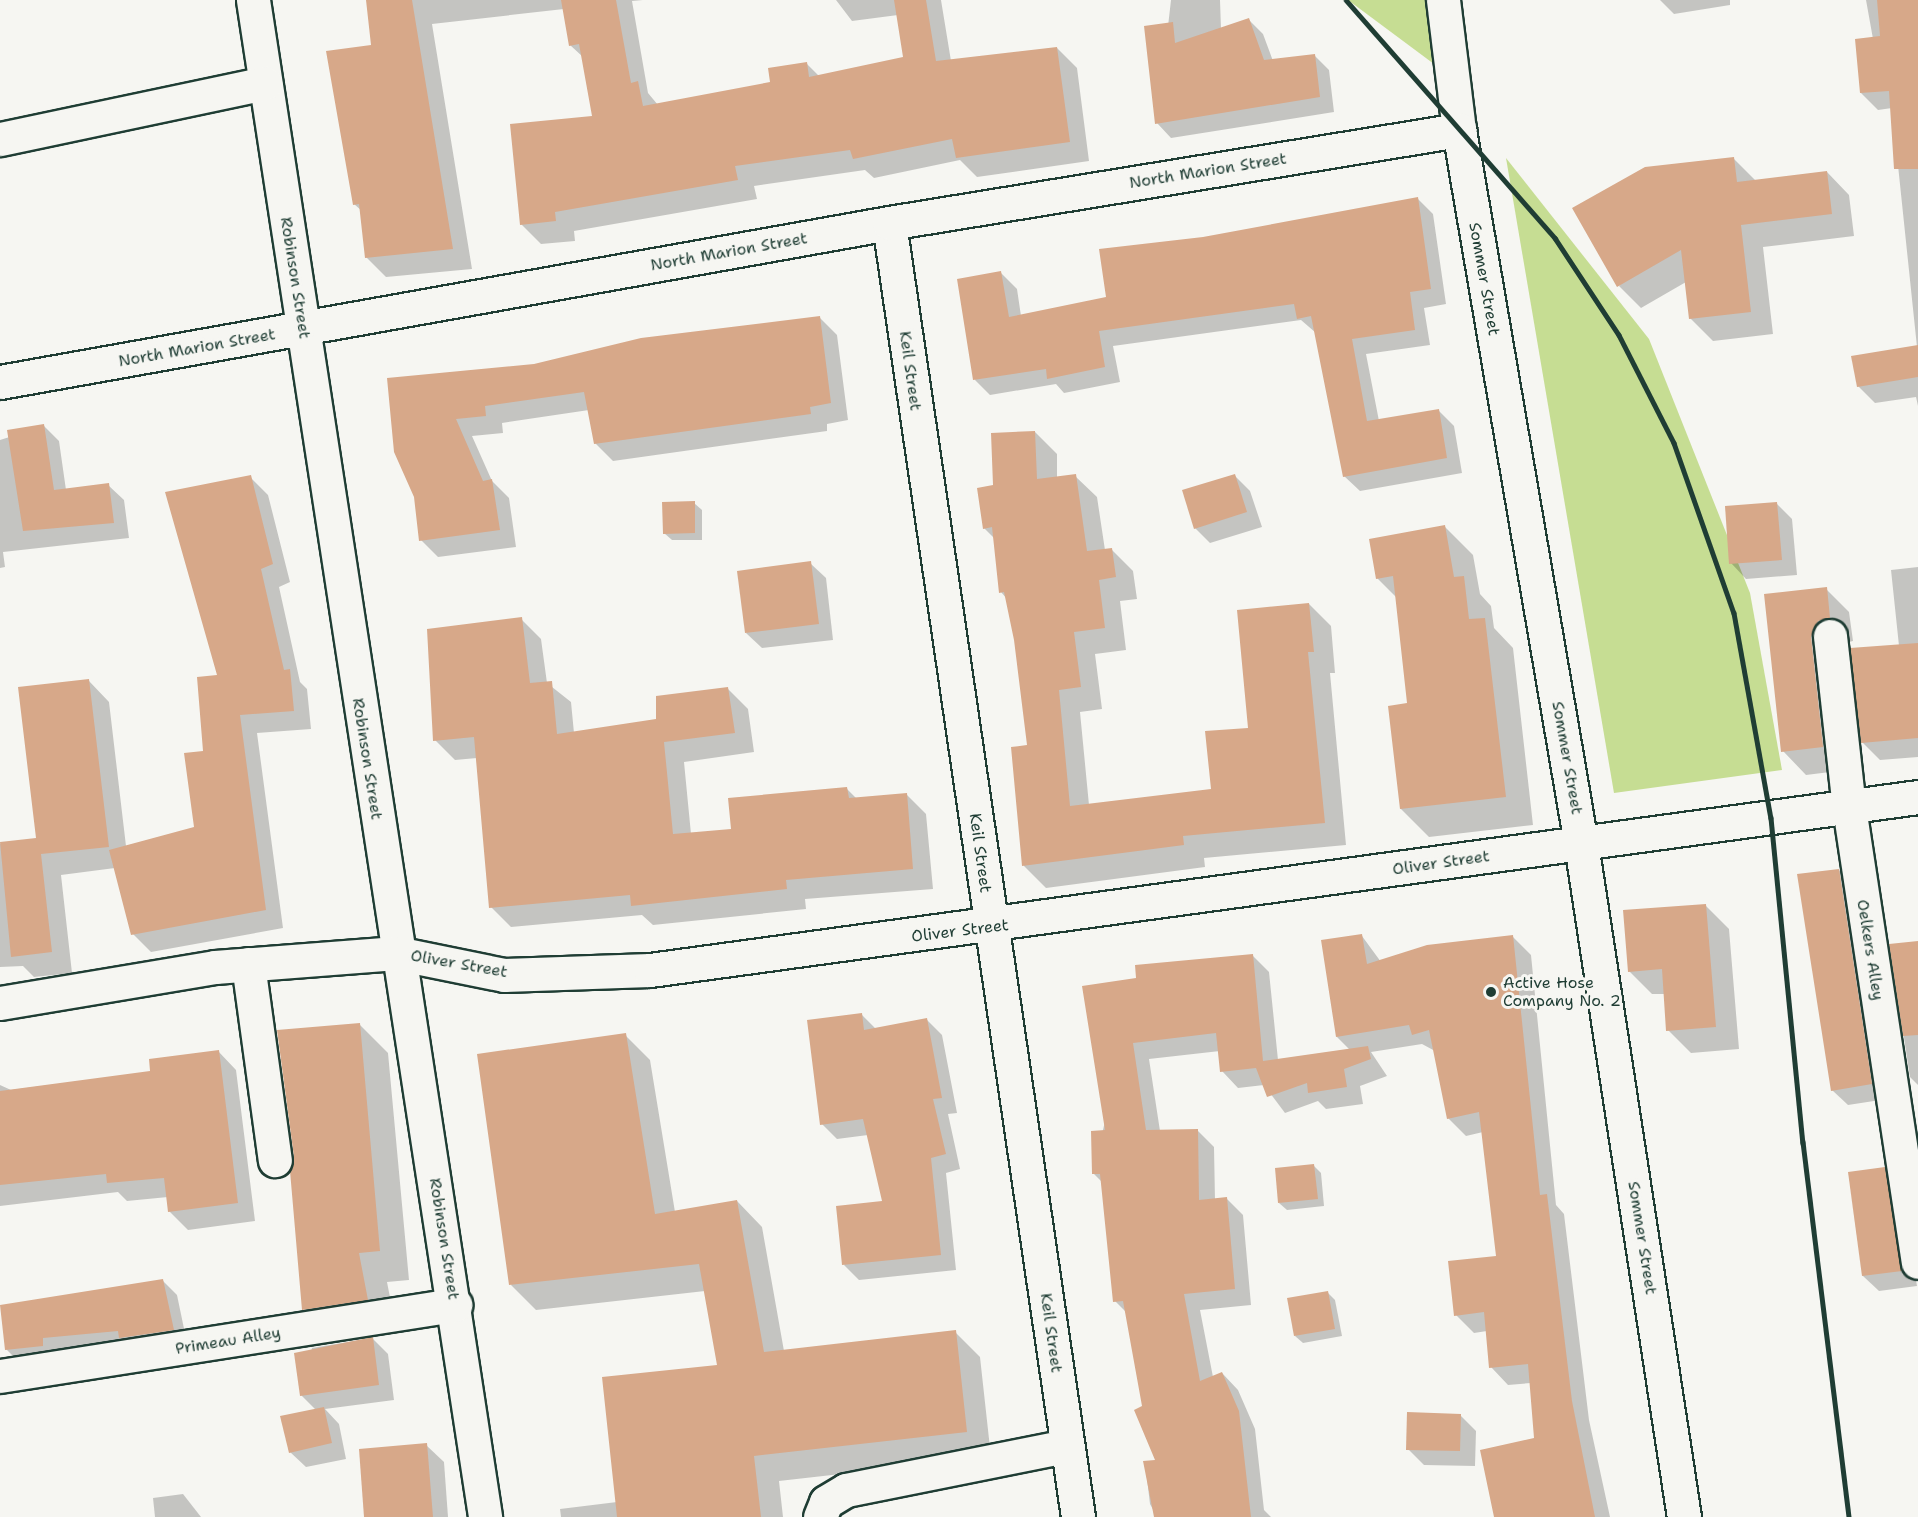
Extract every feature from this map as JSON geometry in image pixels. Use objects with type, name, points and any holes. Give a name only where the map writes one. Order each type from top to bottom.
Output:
[{"type":"street","name":"Robinson Street","points":[[253,0],[396,953],[455,1305],[485,1517]]},
{"type":"street","name":"Sommer Street","points":[[1443,0],[1459,129],[1581,844],[1684,1517]]},
{"type":"street","points":[[0,139],[265,83]]},
{"type":"street","name":"North Marion Street","points":[[0,382],[303,330],[889,223],[1459,129]]},
{"type":"street","name":"Keil Street","points":[[889,223],[990,928],[1078,1517]]},
{"type":"street","name":"Oelkers Alley","points":[[1830,636],[1849,807],[1918,1262]]},
{"type":"street","name":"Oliver Street","points":[[0,1003],[248,964],[396,953],[504,975],[650,970],[990,928],[1918,797]]},
{"type":"street","points":[[248,964],[275,1160]]},
{"type":"street","name":"Primeau Alley","points":[[0,1376],[455,1305]]},
{"type":"street","points":[[820,1517],[826,1502],[846,1490],[1068,1446]]},
{"type":"green space","points":[[1348,0],[1427,0],[1438,67]]},
{"type":"green space","points":[[1506,158],[1649,339],[1750,593],[1782,770],[1614,793]]},
{"type":"building","points":[[366,0],[412,0],[453,249],[365,258],[359,204],[353,205],[326,51],[371,45]]},
{"type":"building","points":[[561,0],[616,0],[631,83],[638,81],[643,106],[770,82],[768,68],[807,62],[809,77],[903,57],[894,0],[926,0],[936,61],[1057,47],[1070,142],[956,158],[952,139],[853,159],[850,150],[735,166],[738,180],[555,212],[556,221],[520,225],[510,124],[592,116],[579,44],[569,46]]},
{"type":"building","points":[[1877,0],[1918,0],[1918,169],[1894,169],[1889,91],[1860,93],[1855,39],[1880,36]]},
{"type":"building","points":[[1249,18],[1264,60],[1315,54],[1320,97],[1155,124],[1144,26],[1173,22],[1175,43]]},
{"type":"building","points":[[1734,157],[1737,182],[1827,171],[1832,214],[1741,225],[1751,312],[1689,319],[1681,250],[1617,287],[1572,208],[1645,167]]},
{"type":"building","points":[[1418,197],[1431,289],[1410,292],[1415,330],[1352,339],[1367,421],[1439,409],[1447,458],[1343,477],[1311,316],[1297,319],[1294,304],[1099,331],[1105,367],[1047,379],[1046,369],[973,380],[957,279],[1001,271],[1009,317],[1106,297],[1099,249],[1203,237]]},
{"type":"building","points":[[820,316],[831,403],[810,407],[811,414],[594,444],[584,392],[485,406],[486,416],[456,419],[483,481],[492,479],[500,530],[419,541],[414,497],[394,452],[387,378],[534,364],[641,338]]},
{"type":"building","points":[[1918,345],[1918,377],[1857,387],[1851,356]]},
{"type":"building","points":[[44,424],[54,490],[109,483],[114,523],[23,531],[7,430]]},
{"type":"building","points":[[1035,431],[1037,479],[1076,474],[1087,551],[1112,548],[1116,577],[1099,580],[1105,628],[1074,632],[1081,687],[1059,690],[1070,806],[1211,789],[1205,731],[1248,728],[1237,610],[1309,603],[1314,652],[1308,652],[1325,823],[1183,836],[1184,845],[1022,866],[1011,747],[1027,745],[1014,640],[1004,592],[999,593],[992,527],[983,529],[977,488],[993,485],[991,433]]},
{"type":"building","points":[[1235,474],[1247,512],[1194,529],[1182,490]]},
{"type":"building","points":[[251,475],[273,564],[261,569],[284,670],[290,669],[294,711],[240,715],[266,910],[131,935],[109,850],[194,827],[184,753],[203,751],[197,677],[217,675],[165,492]]},
{"type":"building","points":[[695,501],[695,533],[663,534],[662,502]]},
{"type":"building","points":[[1777,502],[1782,560],[1729,564],[1725,506]]},
{"type":"building","points":[[1445,525],[1454,577],[1464,576],[1469,619],[1485,618],[1506,797],[1400,809],[1388,706],[1407,703],[1393,576],[1376,579],[1369,539]]},
{"type":"building","points":[[811,561],[819,624],[745,633],[737,571]]},
{"type":"building","points":[[1827,587],[1830,618],[1818,621],[1811,637],[1823,747],[1781,752],[1764,594]]},
{"type":"building","points":[[522,617],[530,683],[552,681],[557,734],[656,719],[656,696],[728,687],[735,733],[664,742],[673,834],[731,829],[728,798],[847,787],[849,798],[907,793],[913,869],[786,880],[787,889],[631,906],[630,895],[489,908],[474,737],[433,741],[427,629]]},
{"type":"building","points":[[1918,643],[1918,738],[1861,743],[1850,648]]},
{"type":"building","points":[[89,679],[109,847],[41,854],[52,952],[11,957],[0,842],[36,838],[18,687]]},
{"type":"building","points":[[1839,869],[1872,1084],[1831,1091],[1797,874]]},
{"type":"building","points":[[1706,904],[1716,1027],[1666,1031],[1662,969],[1628,972],[1623,910]]},
{"type":"building","points":[[1362,934],[1367,964],[1427,945],[1513,935],[1540,1195],[1547,1194],[1572,1401],[1595,1517],[1494,1517],[1480,1450],[1534,1438],[1528,1364],[1489,1368],[1484,1312],[1454,1316],[1448,1261],[1496,1256],[1479,1112],[1447,1119],[1429,1030],[1412,1035],[1409,1025],[1336,1037],[1321,940]]},
{"type":"building","points":[[1918,941],[1918,1035],[1903,1036],[1889,944]]},
{"type":"building","points":[[1253,954],[1263,1061],[1368,1046],[1371,1059],[1344,1069],[1347,1087],[1308,1093],[1307,1083],[1267,1097],[1256,1068],[1220,1072],[1216,1033],[1133,1043],[1146,1130],[1198,1129],[1199,1200],[1227,1197],[1235,1289],[1184,1294],[1200,1381],[1222,1372],[1239,1411],[1251,1517],[1154,1517],[1143,1461],[1155,1460],[1134,1410],[1142,1406],[1123,1301],[1113,1302],[1100,1174],[1092,1174],[1091,1131],[1105,1130],[1082,986],[1136,978],[1135,965]]},
{"type":"building","points":[[862,1013],[864,1030],[927,1018],[942,1098],[933,1099],[946,1154],[931,1158],[941,1255],[842,1265],[836,1206],[882,1201],[863,1119],[820,1125],[807,1020]]},
{"type":"building","points":[[360,1023],[380,1251],[359,1253],[368,1300],[302,1310],[290,1171],[294,1157],[277,1030]]},
{"type":"building","points":[[626,1033],[655,1214],[737,1200],[764,1352],[956,1330],[967,1432],[754,1456],[761,1517],[617,1517],[602,1377],[717,1365],[699,1264],[509,1285],[477,1054]]},
{"type":"building","points":[[219,1050],[238,1203],[168,1212],[164,1178],[107,1183],[106,1174],[0,1185],[0,1091],[150,1071],[149,1059]]},
{"type":"building","points":[[1314,1164],[1318,1199],[1278,1203],[1275,1168]]},
{"type":"building","points":[[1885,1167],[1902,1271],[1862,1276],[1848,1172]]},
{"type":"building","points":[[163,1279],[174,1330],[119,1338],[118,1331],[43,1338],[43,1346],[5,1350],[0,1305]]},
{"type":"building","points":[[1328,1291],[1335,1329],[1294,1336],[1287,1298]]},
{"type":"building","points":[[373,1337],[379,1385],[300,1396],[294,1353]]},
{"type":"building","points":[[324,1407],[332,1443],[289,1453],[280,1416]]},
{"type":"building","points":[[1407,1412],[1461,1414],[1460,1451],[1406,1450]]},
{"type":"building","points":[[427,1443],[433,1517],[364,1517],[359,1449]]},
{"type":"railway","points":[[1346,0],[1555,238],[1619,335],[1674,443],[1734,613],[1771,818],[1803,1142],[1849,1517]]},
{"type":"place","name":"Active Hose Company No. 2","points":[[1491,992]]}]
